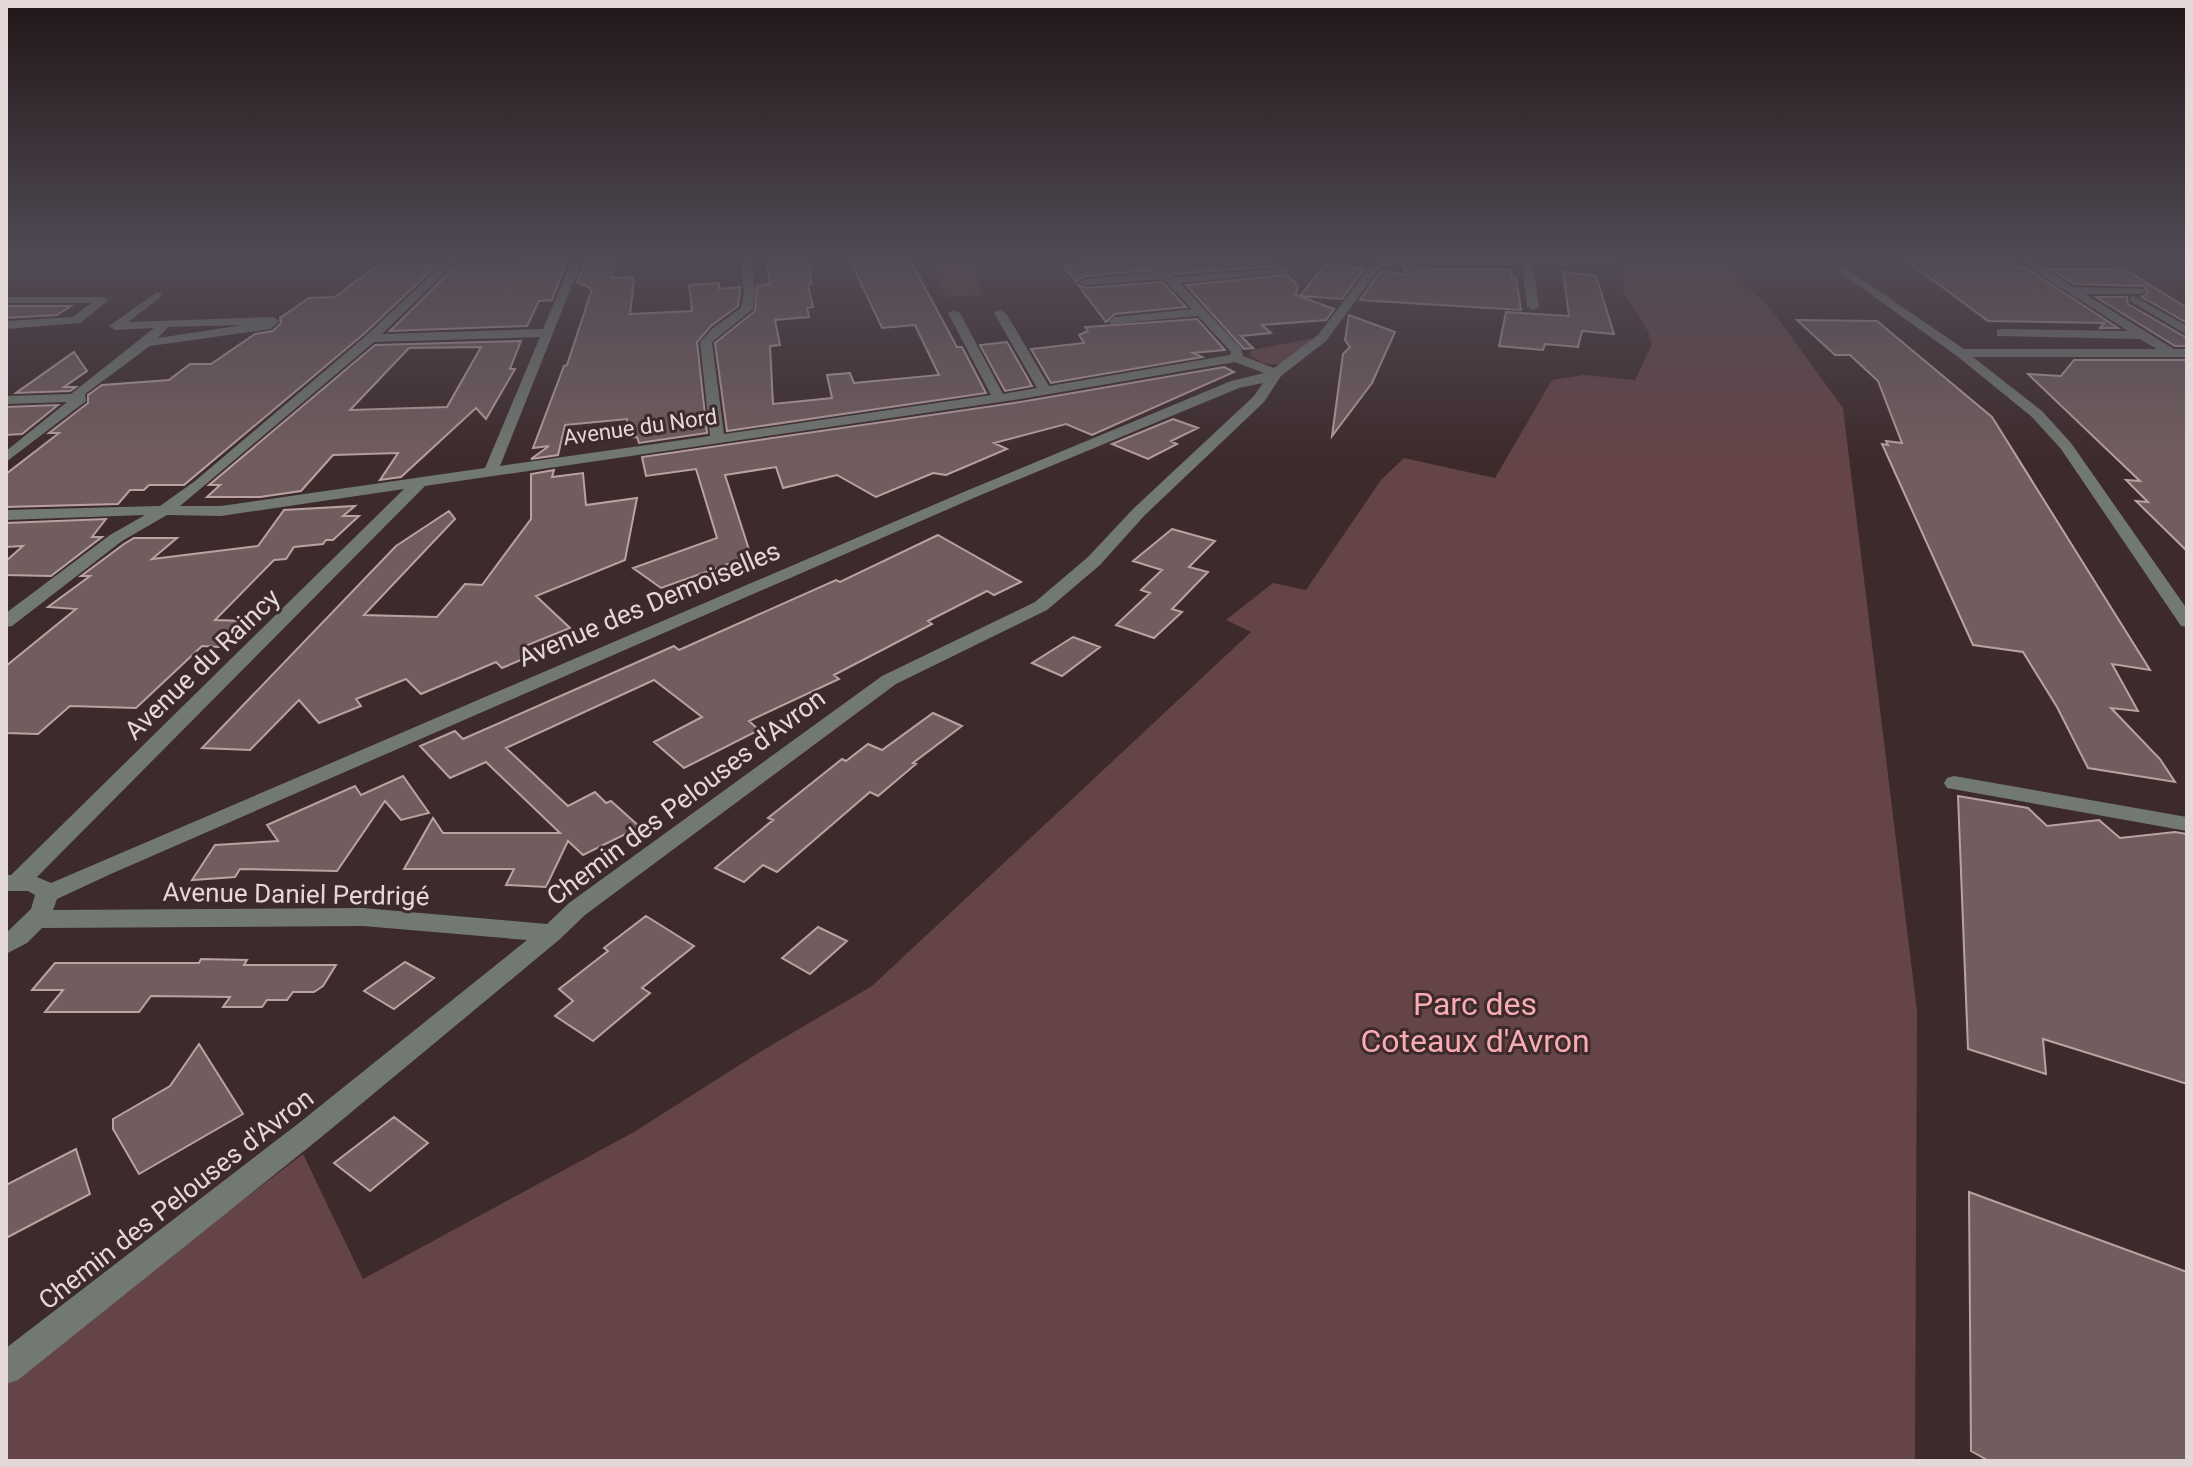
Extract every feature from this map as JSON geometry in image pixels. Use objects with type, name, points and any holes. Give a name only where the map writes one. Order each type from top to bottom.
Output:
[{"type":"street","points":[[81,398],[77,394],[146,343],[163,326]]},
{"type":"street","points":[[146,343],[261,326]]},
{"type":"street","points":[[6,622],[116,538],[163,511],[200,484],[383,326]]},
{"type":"street","points":[[491,471],[548,326]]},
{"type":"street","points":[[717,438],[706,342],[713,331],[722,326]]},
{"type":"street","points":[[961,326],[999,398]]},
{"type":"street","points":[[1008,326],[1045,390]]},
{"type":"street","points":[[1214,326],[1237,351],[1236,358],[1276,373]]},
{"type":"street","name":"Chemin des Pelouses d'Avron","points":[[6,1368],[309,1131],[552,933],[577,909],[889,680],[1041,606],[1094,561],[1139,512],[1259,399],[1276,373],[1322,338],[1331,326]]},
{"type":"street","points":[[1923,326],[2037,414],[2066,446],[2187,622]]},
{"type":"street","points":[[2129,326],[2170,352]]},
{"type":"street","points":[[371,338],[545,333]]},
{"type":"street","points":[[2001,333],[2142,335]]},
{"type":"street","points":[[1961,353],[2187,353]]},
{"type":"street","name":"Avenue du Nord","points":[[6,515],[221,511],[999,398],[1236,358]]},
{"type":"street","name":"Avenue des Demoiselles","points":[[46,895],[119,860],[971,494],[1236,384],[1253,382],[1276,373]]},
{"type":"street","points":[[6,400],[81,398]]},
{"type":"street","points":[[6,458],[81,398]]},
{"type":"street","points":[[6,410],[68,408]]},
{"type":"street","name":"Avenue du Raincy","points":[[12,883],[421,481]]},
{"type":"street","points":[[1954,783],[2187,824]]},
{"type":"street","points":[[6,945],[39,919],[46,906],[46,895],[41,888],[12,883]]},
{"type":"street","name":"Avenue Daniel Perdrigé","points":[[39,919],[363,917],[552,933]]},
{"type":"green space","name":"Parc des Coteaux d'Avron","points":[[1645,326],[1784,326],[1843,408],[1917,1011],[1915,1461],[6,1461],[6,1382],[303,1154],[363,1279],[634,1132],[872,986],[1251,632],[1226,620],[1273,583],[1306,590],[1381,480],[1404,458],[1495,478],[1552,380],[1584,375],[1635,380],[1652,344]]},
{"type":"green space","points":[[1314,338],[1279,365],[1263,363],[1249,355],[1252,350]]},
{"type":"building","points":[[278,326],[372,326],[184,485],[149,485],[144,490],[130,490],[118,504],[6,507],[6,474],[59,433],[49,433],[88,403],[88,395],[102,385],[169,380],[190,364],[211,364],[255,334],[273,331]]},
{"type":"building","points":[[395,326],[514,326],[390,331]]},
{"type":"building","points":[[580,326],[711,326],[697,342],[707,433],[639,443],[637,437],[627,438],[627,419],[565,425],[558,455],[531,459],[549,446],[533,448]]},
{"type":"building","points":[[736,326],[776,326],[780,345],[770,346],[773,404],[832,398],[827,375],[850,373],[854,383],[939,375],[916,326],[946,326],[957,347],[962,347],[986,393],[727,431],[715,343]]},
{"type":"building","points":[[1204,326],[1225,350],[1193,353],[1202,357],[1051,383],[1031,349],[1084,343],[1079,335],[1088,331],[1085,327]]},
{"type":"building","points":[[1224,326],[1264,326],[1271,333],[1241,336],[1253,348],[1244,349]]},
{"type":"building","points":[[1347,326],[1380,326],[1395,332],[1372,383],[1332,436],[1343,354],[1350,347],[1345,340]]},
{"type":"building","points":[[1503,326],[1612,326],[1614,334],[1582,331],[1578,347],[1545,344],[1543,350],[1499,346]]},
{"type":"building","points":[[1804,326],[1884,326],[1992,417],[2150,670],[2112,664],[2138,711],[2111,708],[2160,759],[2175,782],[2088,768],[2057,707],[2023,652],[1973,645],[1882,444],[1888,445],[1886,441],[1902,443],[1878,381],[1850,355],[1835,355]]},
{"type":"building","points":[[2143,326],[2167,326],[2187,338],[2187,346],[2175,346]]},
{"type":"building","points":[[521,341],[510,369],[515,369],[486,419],[476,408],[401,477],[380,480],[398,453],[333,455],[301,491],[260,497],[207,497],[220,485],[209,485],[375,345]],"holes":[[[481,347],[447,407],[350,410],[409,348]]]},
{"type":"building","points":[[1007,342],[1032,386],[1005,391],[980,345]]},
{"type":"building","points":[[74,352],[87,371],[64,387],[76,387],[70,391],[16,393]]},
{"type":"building","points":[[2074,360],[2187,360],[2187,551],[2136,501],[2148,502],[2126,480],[2140,481],[2028,374],[2061,376]]},
{"type":"building","points":[[1224,367],[1234,372],[1092,435],[1066,424],[994,443],[1007,449],[946,475],[933,473],[876,497],[837,475],[783,488],[776,467],[725,475],[751,556],[661,588],[633,568],[717,538],[696,469],[646,476],[642,457],[1014,403]]},
{"type":"building","points":[[58,405],[22,434],[6,435],[6,407]]},
{"type":"building","points":[[1173,419],[1198,428],[1171,441],[1177,444],[1148,459],[1112,444]]},
{"type":"building","points":[[554,470],[552,477],[583,473],[586,505],[637,498],[625,560],[536,596],[570,628],[525,646],[535,654],[502,668],[496,662],[421,694],[406,679],[356,699],[361,706],[319,723],[299,700],[250,750],[202,748],[396,546],[449,511],[455,519],[364,615],[437,617],[465,584],[482,585],[531,519],[531,474]]},
{"type":"building","points":[[355,506],[343,516],[359,516],[333,540],[294,547],[286,559],[274,560],[215,620],[246,621],[219,647],[202,646],[136,708],[70,706],[38,734],[6,733],[6,666],[76,609],[48,607],[90,576],[81,576],[124,544],[134,538],[177,538],[152,559],[258,546],[284,510]]},
{"type":"building","points":[[106,519],[92,537],[102,537],[51,576],[6,575],[6,561],[23,546],[6,547],[6,523]]},
{"type":"building","points":[[1172,529],[1215,541],[1189,567],[1208,572],[1172,609],[1182,612],[1154,638],[1116,625],[1150,593],[1141,590],[1162,570],[1133,561]]},
{"type":"building","points":[[938,535],[1021,582],[994,595],[987,591],[928,621],[932,624],[834,675],[839,679],[749,721],[759,730],[684,768],[654,742],[702,717],[654,680],[506,748],[568,806],[595,792],[606,803],[611,801],[640,827],[583,855],[568,841],[546,887],[506,885],[514,869],[404,869],[433,818],[443,833],[560,833],[486,762],[450,778],[420,746],[455,731],[463,739],[674,646],[679,650],[836,580],[840,582]]},
{"type":"building","points":[[1073,637],[1100,647],[1062,676],[1032,663]]},
{"type":"building","points":[[933,713],[962,726],[913,763],[916,764],[878,796],[870,792],[777,872],[763,865],[744,882],[715,868],[773,820],[768,818],[842,759],[846,761],[868,744],[882,750]]},
{"type":"building","points":[[403,776],[429,813],[401,820],[385,801],[337,871],[240,869],[235,877],[192,880],[215,845],[278,841],[267,825],[355,786],[361,795]]},
{"type":"building","points":[[1958,796],[2028,808],[2047,826],[2099,820],[2120,838],[2175,832],[2187,834],[2187,1084],[2043,1039],[2046,1074],[1968,1049]]},
{"type":"building","points":[[646,916],[694,946],[642,988],[650,993],[593,1041],[555,1016],[573,1001],[559,989],[608,951],[604,948]]},
{"type":"building","points":[[818,927],[847,941],[810,974],[782,958]]},
{"type":"building","points":[[201,959],[247,960],[244,965],[336,965],[323,986],[314,992],[293,992],[287,1000],[267,1000],[262,1007],[223,1007],[230,997],[151,996],[139,1012],[45,1012],[63,990],[32,990],[55,963],[199,963]]},
{"type":"building","points":[[405,962],[434,978],[394,1009],[364,991]]},
{"type":"building","points":[[199,1044],[243,1114],[139,1174],[113,1129],[113,1119],[170,1086]]},
{"type":"building","points":[[394,1117],[428,1143],[370,1191],[334,1163]]},
{"type":"building","points":[[76,1149],[90,1194],[6,1238],[6,1185]]},
{"type":"building","points":[[1969,1192],[2187,1272],[2187,1461],[1989,1461],[1971,1451]]}]
